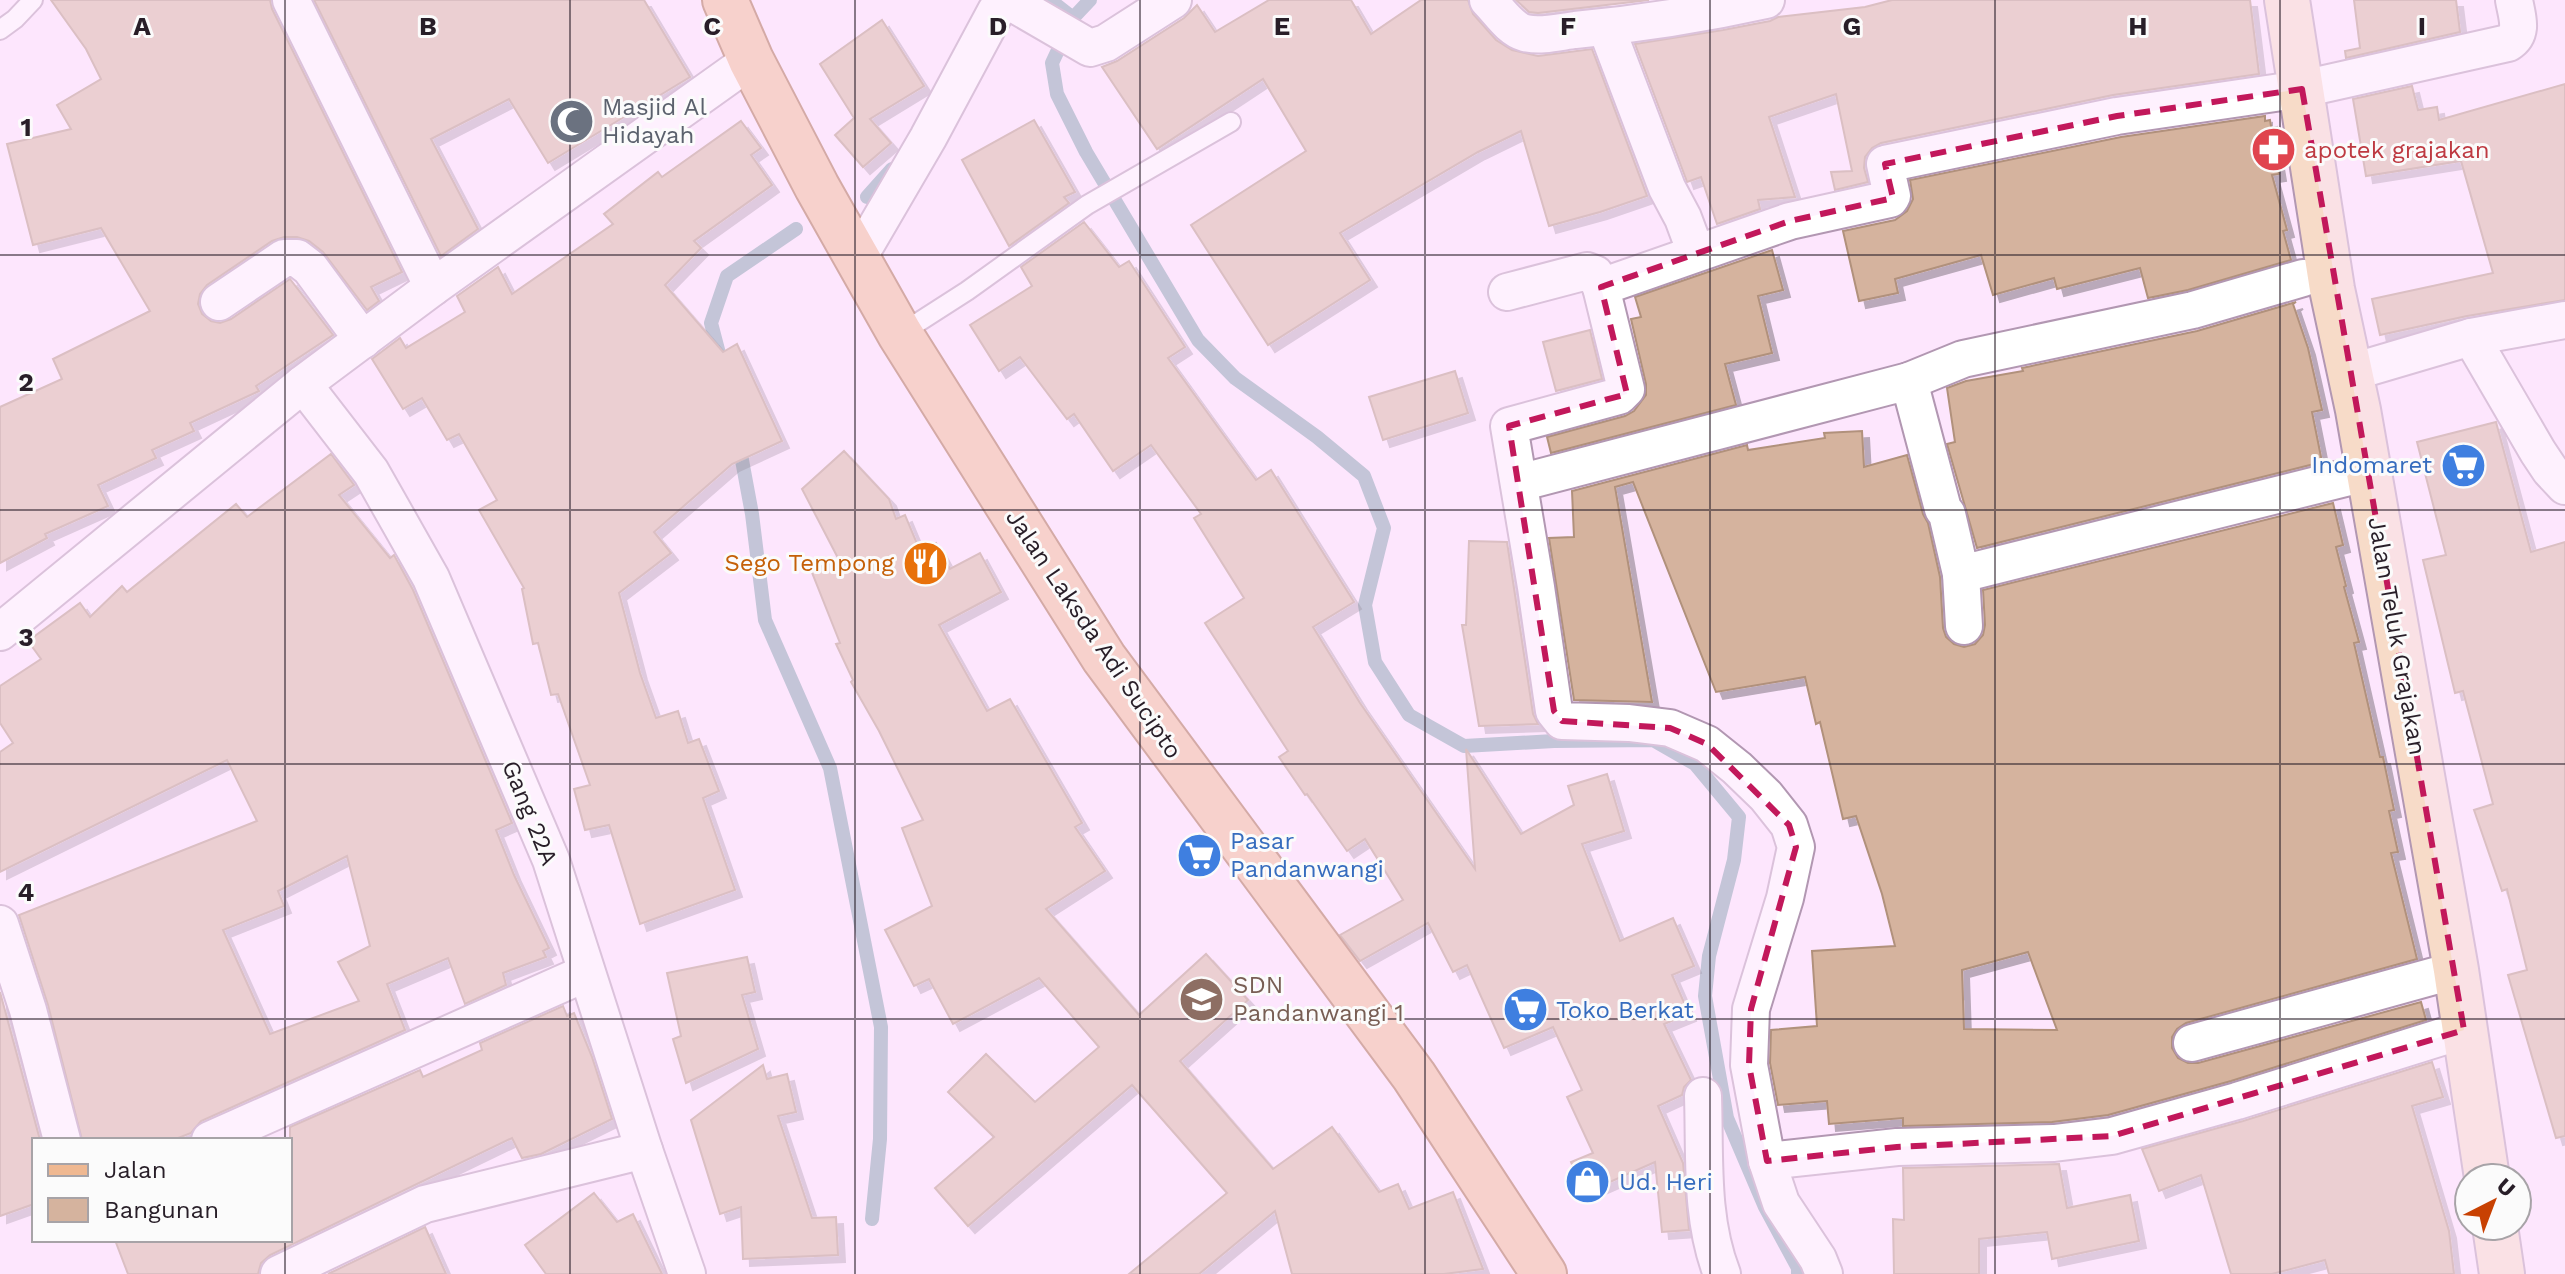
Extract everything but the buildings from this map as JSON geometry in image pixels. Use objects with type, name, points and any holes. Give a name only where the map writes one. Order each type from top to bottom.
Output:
[{"type":"main road","name":"Jalan Laksda Adi Sucipto","points":[[725,0],[751,60],[817,187],[900,334],[1104,658],[1414,1076],[1544,1274]]},
{"type":"street","points":[[291,0],[433,287]]},
{"type":"street","points":[[858,258],[928,138],[996,11],[1009,1],[1090,48],[1106,43],[1173,0]]},
{"type":"street","points":[[1488,0],[1514,28],[1524,33],[1538,34],[1606,27],[1766,0]]},
{"type":"street","name":"Jalan Teluk Grajakan","points":[[2287,0],[2332,289],[2369,472],[2456,970],[2485,1162]]},
{"type":"street","points":[[1601,287],[1790,221],[1890,199],[1892,196],[1885,164],[2117,116],[2302,89],[2508,43],[2519,30],[2514,0]]},
{"type":"street","points":[[1606,27],[1667,188],[1696,253]]},
{"type":"street","points":[[0,632],[303,384],[433,287],[751,60]]},
{"type":"street","points":[[219,302],[284,258],[297,258],[310,268],[363,340]]},
{"type":"street","points":[[1507,292],[1587,271],[1595,274],[1601,287],[1626,389],[1619,396],[1509,426],[1557,717],[1562,721],[1670,728],[1707,744],[1766,796],[1789,825],[1796,847],[1785,898],[1751,1009],[1749,1065],[1767,1161],[1781,1203],[1818,1259],[1824,1274]]},
{"type":"street","points":[[1519,483],[1909,381],[1963,359],[2193,310],[2303,278]]},
{"type":"street","points":[[2349,373],[2471,337],[2565,320]]},
{"type":"street","points":[[2471,337],[2550,470],[2565,486]]},
{"type":"street","points":[[1909,381],[1961,574],[1964,626]]},
{"type":"street","name":"Gang 22A","points":[[303,384],[371,472],[431,578],[551,860],[687,1274]]},
{"type":"street","points":[[1961,574],[2369,472]]},
{"type":"street","points":[[0,924],[28,1010],[61,1138]]},
{"type":"street","points":[[2192,1043],[2456,970]]},
{"type":"street","points":[[215,1138],[586,973]]},
{"type":"street","points":[[1767,1161],[1897,1147],[2054,1143],[2112,1136],[2237,1101],[2464,1030]]},
{"type":"street","points":[[1703,1096],[1707,1223],[1722,1274]]},
{"type":"street","points":[[279,1274],[425,1204],[644,1150]]},
{"type":"street","points":[[2497,1242],[2502,1274]]},
{"type":"lane","points":[[0,30],[33,0]]},
{"type":"lane","points":[[900,334],[967,291],[1087,205],[1231,122]]},
{"type":"highlighted area","points":[[2302,89],[2464,1030],[2112,1136],[1897,1147],[1767,1161],[1749,1065],[1751,1009],[1796,847],[1789,825],[1707,744],[1670,728],[1562,721],[1554,711],[1509,426],[1627,394],[1601,287],[1790,221],[1893,198],[1885,164],[2117,116]]},
{"type":"waterway","points":[[1050,0],[1073,18]]},
{"type":"waterway","points":[[1090,0],[1073,18],[1052,63],[1057,94],[1086,152],[1198,340],[1235,378],[1317,437],[1364,476],[1384,528],[1365,605],[1375,662],[1409,715],[1464,746],[1653,740],[1695,764],[1739,817],[1734,860],[1709,956],[1705,996],[1727,1118],[1765,1207],[1798,1268],[1798,1274]]},
{"type":"waterway","points":[[867,197],[892,169]]},
{"type":"waterway","points":[[721,361],[711,323],[727,276],[796,229]]},
{"type":"waterway","points":[[739,444],[752,514],[765,620],[830,768],[881,1027],[880,1139],[872,1219]]},
{"type":"place","name":"Masjid Al Hidayah","points":[[571,121]]},
{"type":"place","name":"apotek grajakan","points":[[2273,150]]},
{"type":"place","name":"Indomaret","points":[[2463,465]]},
{"type":"place","name":"Sego Tempong","points":[[925,563]]},
{"type":"place","name":"Pasar Pandanwangi","points":[[1199,855]]},
{"type":"place","name":"SDN Pandanwangi 1","points":[[1202,999]]},
{"type":"place","name":"Toko Berkat","points":[[1525,1010]]},
{"type":"place","name":"Ud. Heri","points":[[1588,1182]]}]
